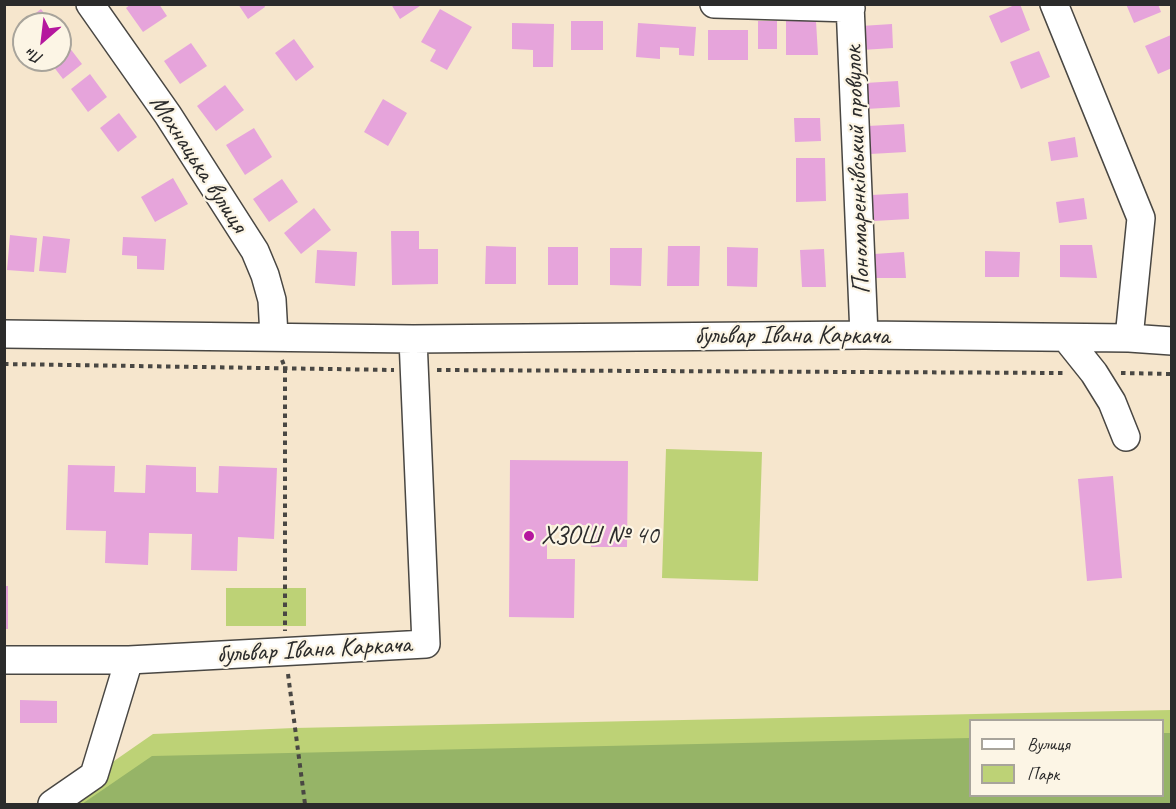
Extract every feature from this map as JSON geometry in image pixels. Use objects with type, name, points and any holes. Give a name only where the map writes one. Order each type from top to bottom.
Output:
[{"type":"street","name":"Мохнацька вулиця","points":[[90,4],[168,115],[255,251],[266,275],[272,300],[274,336]]},
{"type":"street","points":[[714,4],[851,6]]},
{"type":"street","points":[[1054,4],[1140,219],[1130,338]]},
{"type":"street","name":"Пономаренківський провулок","points":[[851,6],[864,335]]},
{"type":"street","name":"бульвар Івана Каркача","points":[[4,334],[413,339],[864,335],[1130,338],[1172,341]]},
{"type":"street","points":[[1066,338],[1094,373],[1112,402],[1126,437]]},
{"type":"street","name":"бульвар Івана Каркача","points":[[4,660],[129,660],[426,644],[413,339]]},
{"type":"street","points":[[52,804],[94,775],[129,660]]},
{"type":"path","points":[[274,336],[285,368],[285,652],[305,804]]},
{"type":"path","points":[[4,364],[414,370],[1172,374]]},
{"type":"green space","points":[[666,449],[762,452],[758,581],[662,578]]},
{"type":"green space","points":[[226,588],[306,588],[306,626],[226,626]]},
{"type":"green space","points":[[1171,710],[1171,804],[52,804],[153,734],[294,728]]},
{"type":"green space","points":[[1164,733],[1171,733],[1171,804],[82,804],[152,756],[969,738],[969,797],[1164,797]]},
{"type":"building","points":[[131,4],[159,4],[167,16],[143,32],[126,8]]},
{"type":"building","points":[[238,4],[264,4],[265,7],[248,19]]},
{"type":"building","points":[[391,4],[423,4],[400,19]]},
{"type":"building","points":[[1020,4],[1030,30],[1001,43],[989,16]]},
{"type":"building","points":[[1126,4],[1158,4],[1161,12],[1134,23]]},
{"type":"building","points":[[440,9],[472,27],[447,70],[430,61],[436,50],[421,42]]},
{"type":"building","points":[[571,21],[603,21],[603,50],[571,50]]},
{"type":"building","points":[[758,21],[777,21],[777,49],[758,49]]},
{"type":"building","points":[[786,21],[816,21],[818,55],[786,55]]},
{"type":"building","points":[[512,23],[554,24],[553,67],[533,67],[533,50],[512,49]]},
{"type":"building","points":[[638,23],[696,27],[694,56],[679,55],[679,48],[660,47],[660,59],[636,57]]},
{"type":"building","points":[[892,24],[893,48],[862,50],[861,26]]},
{"type":"building","points":[[708,30],[748,30],[748,60],[708,60]]},
{"type":"building","points":[[1171,35],[1172,68],[1158,74],[1145,46]]},
{"type":"building","points":[[294,39],[314,67],[296,81],[275,53]]},
{"type":"building","points":[[191,43],[207,66],[180,84],[164,61]]},
{"type":"building","points":[[72,51],[82,64],[72,72]]},
{"type":"building","points":[[1039,51],[1050,77],[1021,89],[1010,62]]},
{"type":"building","points":[[58,72],[72,72],[63,79]]},
{"type":"building","points":[[90,74],[107,97],[88,112],[71,89]]},
{"type":"building","points":[[898,81],[900,107],[866,109],[865,83]]},
{"type":"building","points":[[225,85],[244,110],[216,131],[197,106]]},
{"type":"building","points":[[383,99],[407,113],[388,146],[364,132]]},
{"type":"building","points":[[119,113],[137,137],[118,152],[100,128]]},
{"type":"building","points":[[794,118],[820,118],[821,141],[795,142]]},
{"type":"building","points":[[904,124],[906,152],[870,154],[868,126]]},
{"type":"building","points":[[254,128],[272,157],[245,175],[226,145]]},
{"type":"building","points":[[1075,137],[1078,157],[1051,161],[1048,142]]},
{"type":"building","points":[[796,158],[825,158],[826,201],[796,202]]},
{"type":"building","points":[[173,178],[188,204],[155,222],[141,197]]},
{"type":"building","points":[[282,179],[298,202],[269,222],[253,199]]},
{"type":"building","points":[[908,193],[909,219],[874,221],[872,195]]},
{"type":"building","points":[[1084,198],[1087,219],[1059,223],[1056,202]]},
{"type":"building","points":[[314,208],[331,230],[301,254],[284,233]]},
{"type":"building","points":[[391,231],[419,231],[419,249],[438,249],[438,284],[392,285]]},
{"type":"building","points":[[10,235],[37,238],[34,272],[7,270]]},
{"type":"building","points":[[43,236],[70,239],[66,273],[39,271]]},
{"type":"building","points":[[123,237],[166,239],[164,270],[137,269],[137,256],[122,255]]},
{"type":"building","points":[[1060,245],[1092,245],[1097,278],[1060,277]]},
{"type":"building","points":[[486,246],[516,247],[516,284],[485,284]]},
{"type":"building","points":[[668,246],[700,246],[699,286],[667,286]]},
{"type":"building","points":[[548,247],[578,247],[578,285],[548,285]]},
{"type":"building","points":[[727,247],[758,248],[757,287],[727,286]]},
{"type":"building","points":[[610,248],[642,248],[641,286],[610,285]]},
{"type":"building","points":[[824,249],[826,287],[802,287],[800,250]]},
{"type":"building","points":[[317,250],[357,252],[355,286],[315,283]]},
{"type":"building","points":[[985,251],[1020,252],[1019,277],[985,277]]},
{"type":"building","points":[[904,252],[906,278],[876,278],[874,254]]},
{"type":"building","name":"ХЗОШ № 40","points":[[510,460],[628,461],[627,547],[591,547],[591,525],[547,525],[547,559],[575,559],[574,618],[509,617]]},
{"type":"building","points":[[68,465],[115,466],[114,492],[145,493],[146,465],[196,467],[196,492],[218,493],[219,466],[277,468],[274,539],[238,537],[237,571],[191,570],[192,534],[149,533],[148,565],[105,563],[106,531],[66,530]]},
{"type":"building","points":[[1113,476],[1122,578],[1087,581],[1078,479]]},
{"type":"building","points":[[4,586],[8,586],[8,629],[4,629]]},
{"type":"building","points":[[20,700],[57,701],[57,723],[20,723]]},
{"type":"place","name":"ХЗОШ № 40","points":[[529,536]]}]
